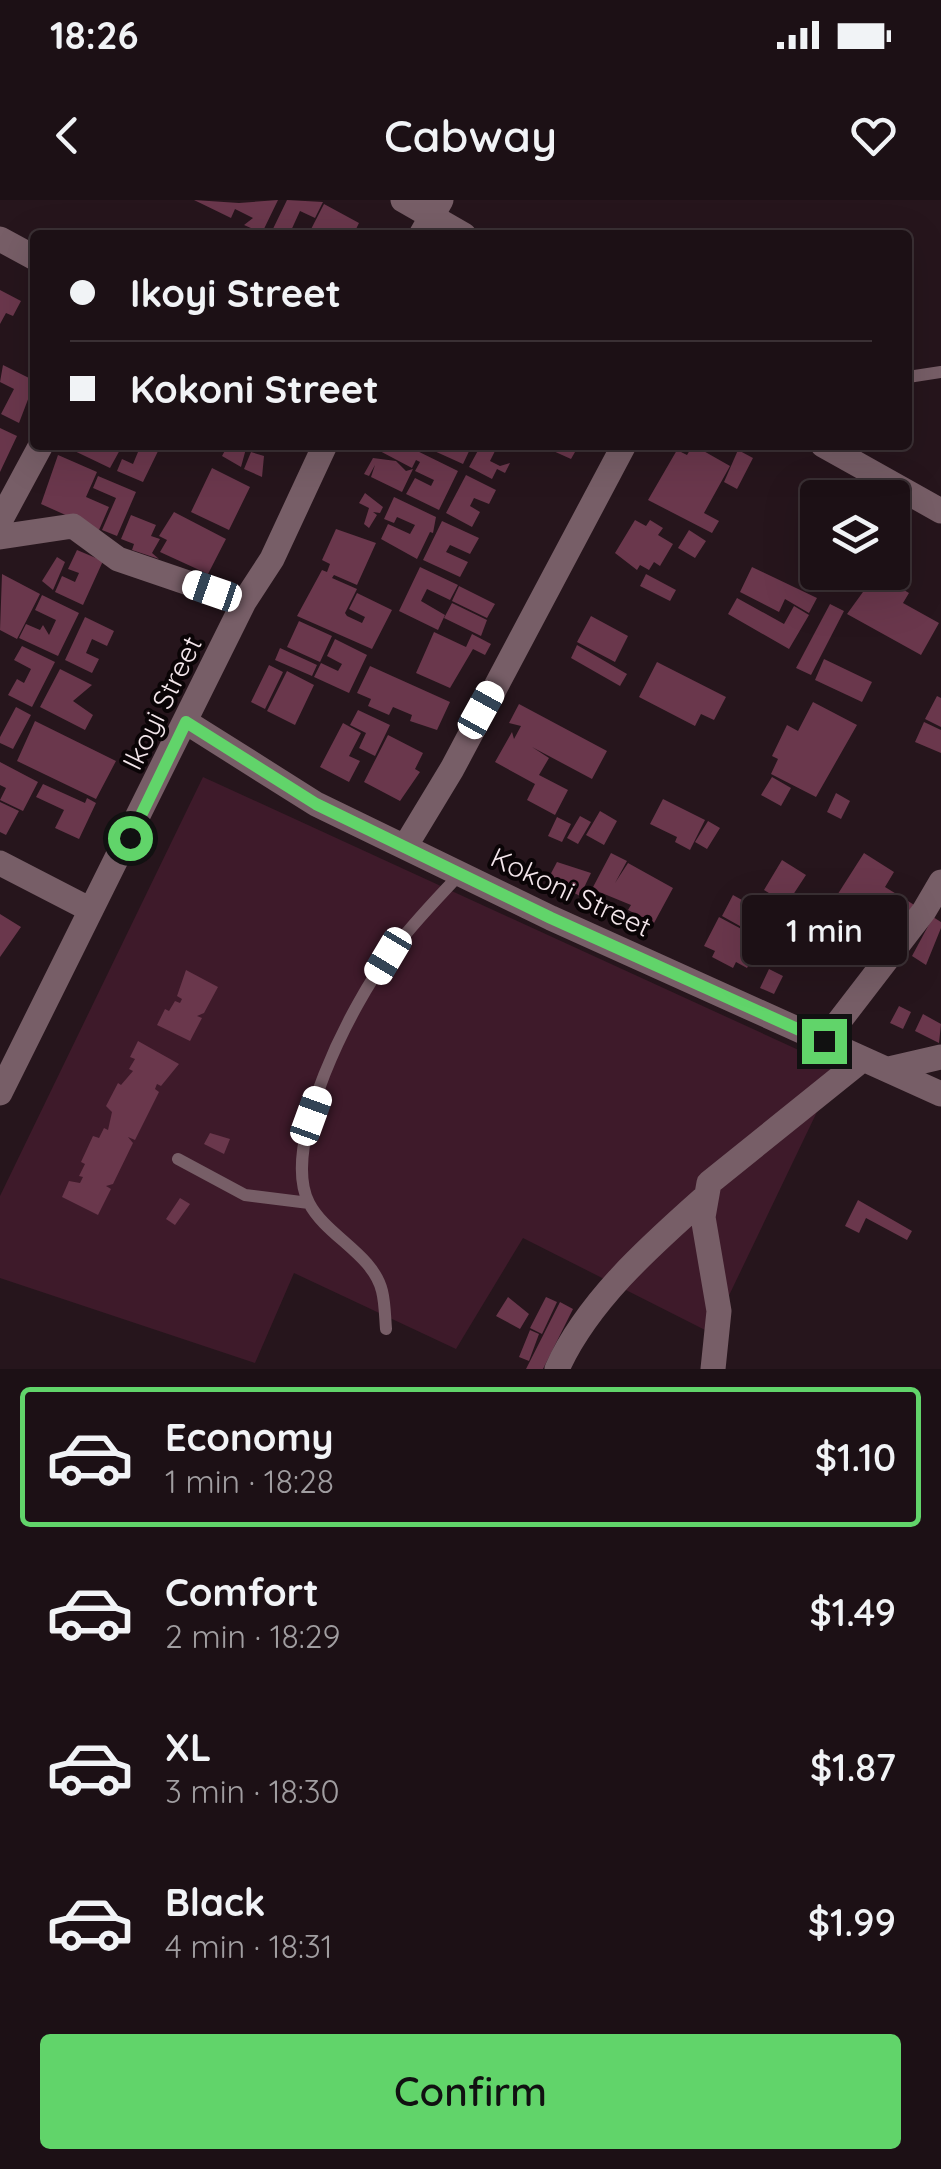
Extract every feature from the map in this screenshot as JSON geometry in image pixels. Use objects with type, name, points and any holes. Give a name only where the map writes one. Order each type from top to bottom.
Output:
[{"type":"street","points":[[403,200],[455,230]]},
{"type":"street","points":[[0,239],[30,255]]},
{"type":"street","points":[[0,521],[38,450]]},
{"type":"street","name":"Ikoyi Street","points":[[0,1094],[244,602],[272,559],[323,450]]},
{"type":"street","points":[[406,845],[452,769],[621,450]]},
{"type":"street","points":[[832,450],[941,511]]},
{"type":"street","points":[[0,537],[73,526],[118,559],[244,602]]},
{"type":"street","name":"Kokoni Street","points":[[186,722],[316,804],[941,1094]]},
{"type":"street","points":[[0,863],[91,910]]},
{"type":"street","points":[[824,1041],[924,911],[941,882]]},
{"type":"street","points":[[890,1069],[941,1057]]},
{"type":"street","points":[[713,1369],[719,1311],[704,1199],[709,1183],[863,1059]]},
{"type":"street","points":[[557,1369],[568,1345],[596,1307],[704,1199]]},
{"type":"lane","points":[[912,376],[941,372]]},
{"type":"lane","points":[[386,1329],[382,1289],[375,1274],[309,1203],[301,1180],[305,1140],[326,1074],[353,1014],[388,956],[461,873]]},
{"type":"lane","points":[[178,1160],[245,1195],[309,1203]]},
{"type":"shaded area","points":[[203,777],[838,1068],[711,1333],[523,1238],[456,1349],[294,1273],[255,1363],[0,1278],[0,1196]]},
{"type":"building","points":[[194,200],[278,200],[263,230],[244,225],[253,218],[235,209],[231,218]]},
{"type":"building","points":[[287,200],[323,202],[315,218],[300,211],[291,230],[272,230]]},
{"type":"building","points":[[324,204],[359,223],[356,230],[311,230]]},
{"type":"building","points":[[0,290],[21,301],[13,316],[6,313],[0,324]]},
{"type":"building","points":[[3,365],[30,378],[30,394],[19,423],[1,414],[14,389],[0,382]]},
{"type":"building","points":[[0,428],[17,436],[0,472]]},
{"type":"building","points":[[72,450],[120,450],[110,468]]},
{"type":"building","points":[[134,450],[159,450],[143,482],[117,471],[122,459],[133,464],[138,452]]},
{"type":"building","points":[[225,450],[246,450],[241,467],[222,456]]},
{"type":"building","points":[[378,450],[415,450],[458,471],[439,510],[406,494],[415,478],[431,486],[434,480],[415,471],[420,462],[416,460],[412,468]]},
{"type":"building","points":[[432,450],[470,450],[463,464]]},
{"type":"building","points":[[478,450],[496,450],[490,461],[500,466],[510,463],[505,473],[497,469],[492,479],[469,467]]},
{"type":"building","points":[[551,450],[576,450],[571,459]]},
{"type":"building","points":[[677,450],[687,455],[690,450],[702,450],[730,466],[704,513],[719,521],[712,533],[648,500]]},
{"type":"building","points":[[738,450],[753,458],[737,489],[724,482]]},
{"type":"building","points":[[251,452],[264,456],[262,477],[244,469]]},
{"type":"building","points":[[58,455],[97,472],[86,497],[109,507],[99,530],[41,504]]},
{"type":"building","points":[[373,458],[396,461],[406,471],[413,469],[402,492],[371,477],[375,465],[369,476],[364,474]]},
{"type":"building","points":[[212,468],[250,487],[229,530],[191,512]]},
{"type":"building","points":[[466,475],[496,490],[489,504],[474,498],[470,506],[480,512],[472,527],[446,513]]},
{"type":"building","points":[[98,476],[136,492],[117,536],[102,530],[116,498],[93,488]]},
{"type":"building","points":[[365,493],[383,507],[380,513],[373,512],[377,515],[369,528],[364,524],[369,508],[359,503]]},
{"type":"building","points":[[394,497],[436,517],[433,533],[430,532],[417,559],[381,539],[388,524],[410,534],[415,525],[397,517],[394,523],[384,519]]},
{"type":"building","points":[[174,512],[226,539],[208,574],[160,552],[167,540],[159,536]]},
{"type":"building","points":[[131,515],[156,525],[151,536],[160,539],[152,553],[159,559],[132,550],[134,544],[121,539]]},
{"type":"building","points":[[635,520],[646,526],[650,520],[663,528],[658,535],[673,544],[660,566],[654,562],[649,570],[640,565],[637,570],[615,553]]},
{"type":"building","points":[[442,521],[479,538],[470,554],[450,545],[446,552],[468,562],[460,577],[423,560]]},
{"type":"building","points":[[336,529],[376,543],[357,585],[334,575],[332,578],[357,589],[345,613],[347,616],[362,623],[365,617],[349,609],[357,593],[392,610],[372,649],[297,616],[322,570],[327,572],[330,564],[322,560]]},
{"type":"building","points":[[689,530],[706,541],[695,558],[678,548]]},
{"type":"building","points":[[77,550],[103,561],[83,605],[55,592],[62,576],[75,582],[79,573],[68,569]]},
{"type":"building","points":[[57,557],[65,562],[53,590],[42,581]]},
{"type":"building","points":[[420,567],[458,585],[450,600],[427,589],[421,601],[445,615],[438,630],[399,611]]},
{"type":"building","points":[[752,567],[817,598],[809,613],[785,599],[779,612],[740,592]]},
{"type":"building","points":[[2,574],[40,594],[17,639],[0,630]]},
{"type":"building","points":[[646,574],[676,590],[670,601],[640,586]]},
{"type":"building","points":[[459,586],[495,604],[487,618],[452,601]]},
{"type":"building","points":[[864,590],[904,590],[909,593],[903,603],[939,623],[921,655],[847,614]]},
{"type":"building","points":[[42,595],[79,613],[58,656],[19,638],[26,624],[40,630],[43,625],[49,635],[56,620],[35,610]]},
{"type":"building","points":[[737,598],[784,624],[794,606],[809,615],[789,649],[728,614]]},
{"type":"building","points":[[452,603],[487,620],[481,636],[444,618]]},
{"type":"building","points":[[830,604],[844,611],[811,675],[796,668]]},
{"type":"building","points":[[591,616],[628,636],[615,662],[577,642]]},
{"type":"building","points":[[85,617],[114,631],[107,646],[92,639],[86,653],[99,659],[92,673],[65,660]]},
{"type":"building","points":[[299,621],[332,636],[320,662],[287,647]]},
{"type":"building","points":[[434,632],[466,647],[472,634],[491,644],[485,655],[473,649],[450,688],[416,673]]},
{"type":"building","points":[[335,639],[367,655],[349,693],[314,677],[321,663],[338,671],[342,664],[327,656]]},
{"type":"building","points":[[577,645],[627,674],[620,686],[571,658]]},
{"type":"building","points":[[22,646],[55,662],[32,707],[8,695],[17,679],[24,683],[31,669],[14,660]]},
{"type":"building","points":[[280,648],[317,665],[312,676],[275,660]]},
{"type":"building","points":[[824,659],[872,682],[862,702],[815,680]]},
{"type":"building","points":[[657,662],[726,697],[714,720],[701,714],[695,726],[639,697]]},
{"type":"building","points":[[269,665],[283,672],[265,709],[251,702]]},
{"type":"building","points":[[370,666],[450,702],[437,730],[410,721],[412,715],[393,707],[389,715],[368,706],[371,699],[357,693]]},
{"type":"building","points":[[60,669],[92,685],[73,701],[93,715],[85,730],[40,707]]},
{"type":"building","points":[[287,671],[314,685],[295,725],[267,711]]},
{"type":"building","points":[[937,696],[941,698],[941,727],[925,719]]},
{"type":"building","points":[[813,702],[857,725],[816,797],[771,774],[778,759],[772,756],[787,725],[798,731]]},
{"type":"building","points":[[519,704],[607,751],[592,779],[532,747],[549,758],[539,775],[568,790],[555,815],[527,800],[535,784],[495,762],[512,732],[514,739],[521,726],[509,723]]},
{"type":"building","points":[[16,707],[31,715],[13,749],[0,743],[0,737]]},
{"type":"building","points":[[358,710],[390,725],[375,756],[359,748],[366,733],[350,725]]},
{"type":"building","points":[[35,721],[116,761],[96,799],[17,761]]},
{"type":"building","points":[[924,722],[941,730],[941,753],[915,742]]},
{"type":"building","points":[[343,723],[361,733],[349,756],[360,761],[349,782],[320,767]]},
{"type":"building","points":[[388,735],[423,753],[415,769],[420,772],[400,801],[364,782]]},
{"type":"building","points":[[0,762],[38,782],[23,811],[0,800],[6,788],[0,785]]},
{"type":"building","points":[[772,777],[791,788],[781,806],[761,795]]},
{"type":"building","points":[[43,784],[85,803],[87,798],[96,803],[79,839],[55,828],[64,810],[36,797]]},
{"type":"building","points":[[836,793],[850,801],[841,819],[827,812]]},
{"type":"building","points":[[663,799],[705,820],[690,850],[675,842],[677,837],[650,824]]},
{"type":"building","points":[[0,802],[19,811],[6,835],[0,832]]},
{"type":"building","points":[[600,811],[617,821],[604,845],[586,835]]},
{"type":"building","points":[[580,816],[591,822],[578,844],[567,838]]},
{"type":"building","points":[[557,817],[571,824],[562,842],[548,836]]},
{"type":"building","points":[[708,821],[720,828],[707,849],[695,842]]},
{"type":"building","points":[[611,853],[627,861],[615,883],[628,863],[673,888],[654,923],[628,910],[631,905],[592,889]]},
{"type":"building","points":[[864,853],[894,872],[885,887],[916,906],[896,938],[834,900]]},
{"type":"building","points":[[782,860],[806,875],[787,904],[764,890]]},
{"type":"building","points":[[557,862],[591,873],[580,896],[548,879]]},
{"type":"building","points":[[733,895],[776,919],[765,940],[722,916]]},
{"type":"building","points":[[0,914],[21,927],[0,957]]},
{"type":"building","points":[[719,917],[762,940],[747,968],[736,962],[733,968],[712,957],[715,951],[704,946]]},
{"type":"building","points":[[933,917],[941,922],[941,928],[926,965],[912,956]]},
{"type":"building","points":[[769,969],[783,976],[774,994],[760,988]]},
{"type":"building","points":[[186,970],[218,987],[204,1013],[197,1016],[202,1018],[190,1041],[157,1025],[165,1009],[169,1011],[175,1001],[180,1003],[182,999],[177,996]]},
{"type":"building","points":[[899,1006],[911,1012],[903,1029],[890,1023]]},
{"type":"building","points":[[923,1014],[941,1024],[939,1043],[915,1031]]},
{"type":"building","points":[[138,1041],[179,1064],[161,1086],[157,1084],[155,1089],[159,1092],[135,1140],[128,1137],[133,1143],[113,1184],[106,1186],[111,1189],[98,1215],[62,1197],[69,1181],[80,1183],[85,1164],[81,1162],[93,1136],[99,1138],[104,1128],[108,1130],[112,1112],[106,1106],[118,1083],[121,1085],[133,1071],[129,1069],[135,1059],[130,1057]]},
{"type":"building","points":[[210,1133],[230,1139],[224,1154],[204,1144]]},
{"type":"building","points":[[180,1198],[190,1204],[175,1225],[166,1219]]},
{"type":"building","points":[[858,1200],[912,1231],[907,1240],[866,1218],[859,1233],[845,1226]]},
{"type":"building","points":[[508,1297],[529,1314],[520,1329],[496,1316]]},
{"type":"building","points":[[546,1297],[557,1302],[542,1334],[530,1328]]},
{"type":"building","points":[[560,1302],[573,1309],[543,1369],[526,1369]]},
{"type":"building","points":[[530,1330],[539,1334],[529,1361],[519,1357]]},
{"type":"route","points":[[130,838],[186,722],[316,804],[551,918],[824,1041]]}]
